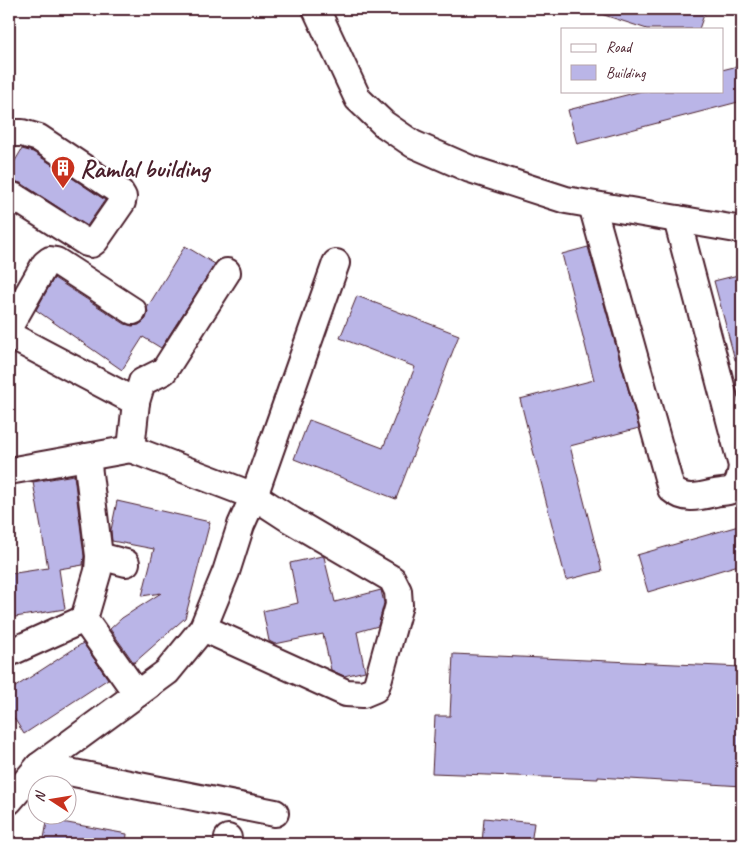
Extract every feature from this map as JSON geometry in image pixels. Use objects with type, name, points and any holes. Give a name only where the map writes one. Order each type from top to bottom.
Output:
[{"type":"street","points":[[316,9],[358,99],[384,124],[413,144],[470,169],[566,200],[742,230]]},
{"type":"street","points":[[9,134],[22,132],[39,138],[120,192],[123,197],[122,202],[95,241],[87,244],[9,195]]},
{"type":"street","points":[[592,204],[671,489],[678,495],[690,498],[732,490],[738,482],[742,466],[677,219]]},
{"type":"street","points":[[9,327],[45,264],[50,260],[56,261],[134,310]]},
{"type":"street","points":[[9,801],[39,766],[167,672],[203,628],[226,572],[241,525],[254,496],[336,263]]},
{"type":"street","points":[[131,450],[136,402],[142,382],[164,372],[227,272]]},
{"type":"street","points":[[9,334],[136,402]]},
{"type":"street","points":[[9,471],[131,450],[254,496],[392,579],[398,591],[399,605],[378,681],[374,689],[363,694],[346,693],[203,628]]},
{"type":"street","points":[[9,653],[84,619],[98,571],[99,556],[87,457]]},
{"type":"street","points":[[99,556],[126,563]]},
{"type":"street","points":[[84,619],[137,694]]},
{"type":"street","points":[[39,766],[275,813]]},
{"type":"building","points":[[599,9],[706,9],[699,28],[644,28],[598,13]]},
{"type":"building","points":[[742,65],[742,101],[577,144],[568,110],[638,92],[724,92],[724,70]]},
{"type":"building","name":"Ramlal building","points":[[22,149],[33,152],[105,200],[87,226],[21,183],[9,180],[9,171]]},
{"type":"building","points":[[185,246],[215,264],[161,348],[143,337],[122,370],[36,310],[54,278],[125,324],[139,325],[146,319],[147,308]]},
{"type":"building","points":[[588,247],[639,428],[570,446],[602,571],[566,580],[520,399],[594,380],[562,254]]},
{"type":"building","points":[[742,274],[742,359],[735,360],[714,281]]},
{"type":"building","points":[[357,296],[459,335],[396,499],[294,459],[309,420],[383,448],[415,367],[340,338]]},
{"type":"building","points":[[74,475],[84,556],[83,565],[59,569],[65,609],[9,618],[9,574],[48,568],[33,482]]},
{"type":"building","points":[[117,501],[210,522],[185,618],[134,663],[110,629],[122,618],[161,593],[142,596],[154,549],[112,541],[111,530]]},
{"type":"building","points":[[742,525],[742,564],[648,592],[637,555]]},
{"type":"building","points":[[324,557],[335,602],[381,590],[384,603],[378,626],[357,632],[365,671],[344,676],[331,670],[323,634],[275,644],[269,641],[263,611],[298,603],[290,563]]},
{"type":"building","points":[[83,643],[108,679],[24,734],[9,710],[9,691]]},
{"type":"building","points":[[453,654],[742,667],[742,786],[598,777],[598,779],[432,773],[435,716],[450,716]]},
{"type":"building","points":[[484,818],[534,823],[531,844],[482,844]]},
{"type":"building","points":[[78,825],[127,834],[126,844],[43,844],[46,826]]},
{"type":"place","name":"Ramlal building","points":[[63,189]]}]
